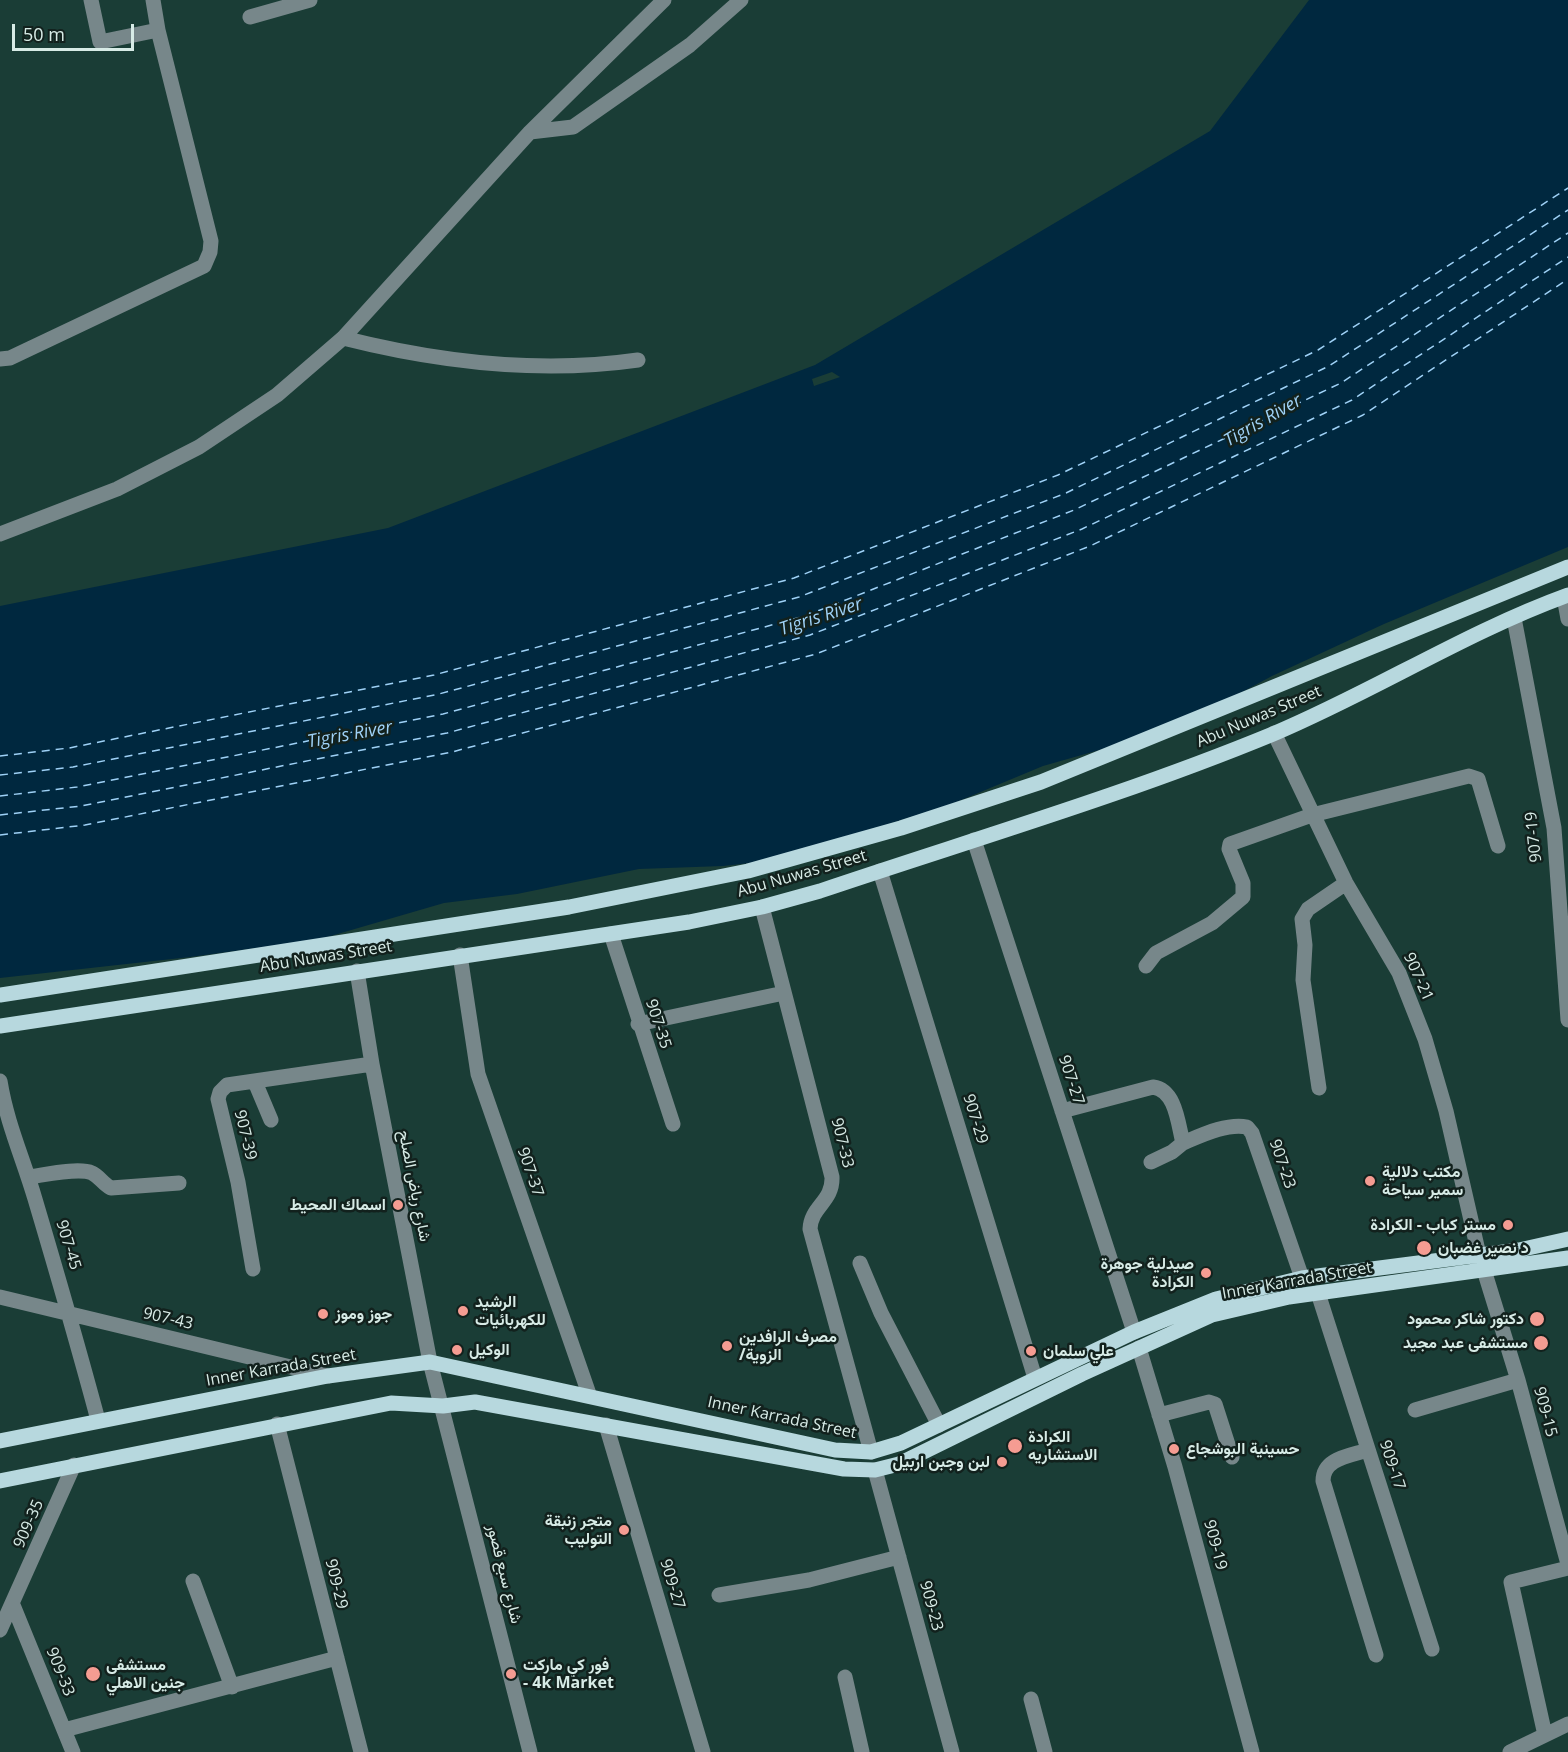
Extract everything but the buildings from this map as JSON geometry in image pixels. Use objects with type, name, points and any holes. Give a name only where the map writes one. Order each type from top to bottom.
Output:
[{"type":"main road","name":"Abu Nuwas Street","points":[[0,995],[569,907],[748,871],[901,828],[1041,782],[1568,567]]},
{"type":"main road","name":"Abu Nuwas Street","points":[[0,1026],[357,970],[611,934],[762,907],[880,871],[1171,774],[1274,733],[1514,618],[1566,596]]},
{"type":"main road","name":"Inner Karrada Street","points":[[0,1441],[328,1376],[430,1362],[589,1394],[836,1450],[871,1452],[901,1443],[1134,1332],[1216,1299],[1302,1278],[1519,1250],[1568,1239]]},
{"type":"main road","name":"Inner Karrada Street","points":[[0,1481],[391,1403],[443,1406],[475,1402],[844,1468],[875,1470],[899,1464],[1138,1348],[1212,1315],[1268,1301],[1568,1258]]},
{"type":"street","points":[[91,0],[100,42],[158,30]]},
{"type":"street","points":[[0,359],[10,358],[204,266],[210,252],[211,241],[158,30],[153,0]]},
{"type":"street","points":[[249,17],[310,0]]},
{"type":"street","points":[[0,534],[117,489],[199,447],[277,395],[343,338],[530,132],[664,0]]},
{"type":"street","points":[[530,132],[573,127],[690,45],[741,0]]},
{"type":"street","points":[[343,338],[396,351],[492,364],[608,364],[638,360]]},
{"type":"street","points":[[1566,596],[1568,619]]},
{"type":"street","name":"907-19","points":[[1514,618],[1554,828],[1561,849],[1568,1020]]},
{"type":"street","name":"907-21","points":[[1274,733],[1346,883],[1399,973],[1425,1039],[1446,1111],[1479,1255]]},
{"type":"street","points":[[1146,966],[1156,953],[1212,923],[1243,897],[1243,883],[1229,849],[1230,843],[1312,815],[1469,776],[1478,779],[1498,846]]},
{"type":"street","name":"907-27","points":[[974,840],[1134,1332]]},
{"type":"street","name":"907-29","points":[[880,871],[1035,1378]]},
{"type":"street","points":[[1319,1088],[1303,980],[1305,945],[1302,919],[1308,909],[1346,883]]},
{"type":"street","name":"907-33","points":[[762,907],[832,1177],[831,1193],[813,1215],[810,1229],[871,1452]]},
{"type":"street","name":"907-35","points":[[611,934],[638,1024],[673,1124]]},
{"type":"street","name":"907-37","points":[[460,955],[478,1074],[589,1394]]},
{"type":"street","name":"شارع رياض الصلح","points":[[357,970],[372,1064],[430,1362],[443,1406]]},
{"type":"street","points":[[638,1024],[784,993]]},
{"type":"street","name":"907-39","points":[[253,1269],[238,1182],[218,1099],[220,1092],[228,1085],[372,1064]]},
{"type":"street","name":"907-45","points":[[0,1081],[3,1119],[28,1177],[70,1314],[98,1420]]},
{"type":"street","points":[[255,1082],[271,1120]]},
{"type":"street","points":[[1062,1111],[1153,1087],[1161,1088],[1170,1096],[1183,1143],[1172,1152],[1150,1162]]},
{"type":"street","name":"907-23","points":[[1183,1143],[1227,1128],[1247,1126],[1252,1133],[1302,1278]]},
{"type":"street","points":[[28,1177],[85,1171],[95,1174],[102,1183],[111,1188],[179,1183]]},
{"type":"street","points":[[860,1263],[881,1312],[939,1425]]},
{"type":"street","name":"909-15","points":[[1484,1270],[1518,1380],[1568,1566]]},
{"type":"street","name":"909-17","points":[[1318,1293],[1432,1649]]},
{"type":"street","name":"907-43","points":[[0,1297],[328,1376]]},
{"type":"street","name":"909-19","points":[[1138,1348],[1159,1415],[1252,1752]]},
{"type":"street","points":[[1415,1410],[1518,1380]]},
{"type":"street","points":[[1159,1415],[1209,1402],[1215,1404],[1232,1457]]},
{"type":"street","name":"شارع سبع قصور","points":[[443,1406],[530,1752]]},
{"type":"street","name":"909-29","points":[[277,1424],[361,1752]]},
{"type":"street","name":"909-27","points":[[606,1425],[703,1752]]},
{"type":"street","points":[[1368,1450],[1330,1463],[1323,1471],[1323,1481],[1376,1655]]},
{"type":"street","name":"909-35","points":[[0,1630],[75,1465]]},
{"type":"street","name":"909-23","points":[[875,1470],[952,1752]]},
{"type":"street","points":[[719,1595],[809,1580],[899,1557]]},
{"type":"street","points":[[1545,1735],[1511,1582],[1568,1566]]},
{"type":"street","points":[[193,1581],[232,1688]]},
{"type":"street","name":"909-33","points":[[13,1605],[73,1752]]},
{"type":"street","points":[[64,1730],[232,1688],[337,1658]]},
{"type":"street","points":[[845,1677],[862,1752]]},
{"type":"street","points":[[1031,1699],[1045,1752]]},
{"type":"street","points":[[1510,1752],[1568,1724]]},
{"type":"water","name":"Tigris River","points":[[1309,0],[1568,0],[1568,547],[1384,624],[1272,676],[1216,706],[1117,745],[1043,766],[947,806],[768,861],[723,866],[639,869],[517,894],[444,903],[317,940],[0,978],[0,606],[388,528],[815,365],[1210,131]]},
{"type":"pier","points":[[832,372],[840,377],[814,386],[812,379]]},
{"type":"ferry route","points":[[0,756],[69,748],[434,675],[794,578],[1058,475],[1318,350],[1568,188]]},
{"type":"ferry route","points":[[0,775],[73,767],[439,694],[799,597],[1066,493],[1329,366],[1568,210]]},
{"type":"ferry route","points":[[0,796],[77,787],[443,714],[805,616],[1074,510],[1341,383],[1568,233]]},
{"type":"ferry route","points":[[0,815],[81,806],[447,733],[810,635],[1082,529],[1352,400],[1568,257]]},
{"type":"ferry route","points":[[0,835],[85,825],[452,752],[816,654],[1090,546],[1363,415],[1568,279]]},
{"type":"place","name":"مكتب دلالية سمير سياحة","points":[[1370,1181]]},
{"type":"place","name":"اسماك المحيط","points":[[398,1205]]},
{"type":"place","name":"مستر كباب - الكرادة","points":[[1508,1225]]},
{"type":"place","name":"د نصير غضبان","points":[[1424,1248]]},
{"type":"place","name":"صيدلية جوهرة الكرادة","points":[[1206,1273]]},
{"type":"place","name":"الرشيد للكهربائيات","points":[[463,1311]]},
{"type":"place","name":"جوز وموز","points":[[323,1314]]},
{"type":"place","name":"دكتور شاكر محمود","points":[[1537,1319]]},
{"type":"place","name":"مستشفى عبد مجيد","points":[[1541,1343]]},
{"type":"place","name":"مصرف الرافدين /الزوية","points":[[727,1346]]},
{"type":"place","name":"الوكيل","points":[[457,1350]]},
{"type":"place","name":"علي سلمان","points":[[1031,1351]]},
{"type":"place","name":"الكرادة الاستشاريه","points":[[1015,1446]]},
{"type":"place","name":"حسينية البوشجاع","points":[[1174,1449]]},
{"type":"place","name":"لبن وجبن اربيل","points":[[1002,1462]]},
{"type":"place","name":"متجر زنبقة التوليب","points":[[624,1530]]},
{"type":"place","name":"مستشفى جنين الاهلي","points":[[93,1674]]},
{"type":"place","name":"فور كي ماركت - 4k Market","points":[[511,1674]]}]
